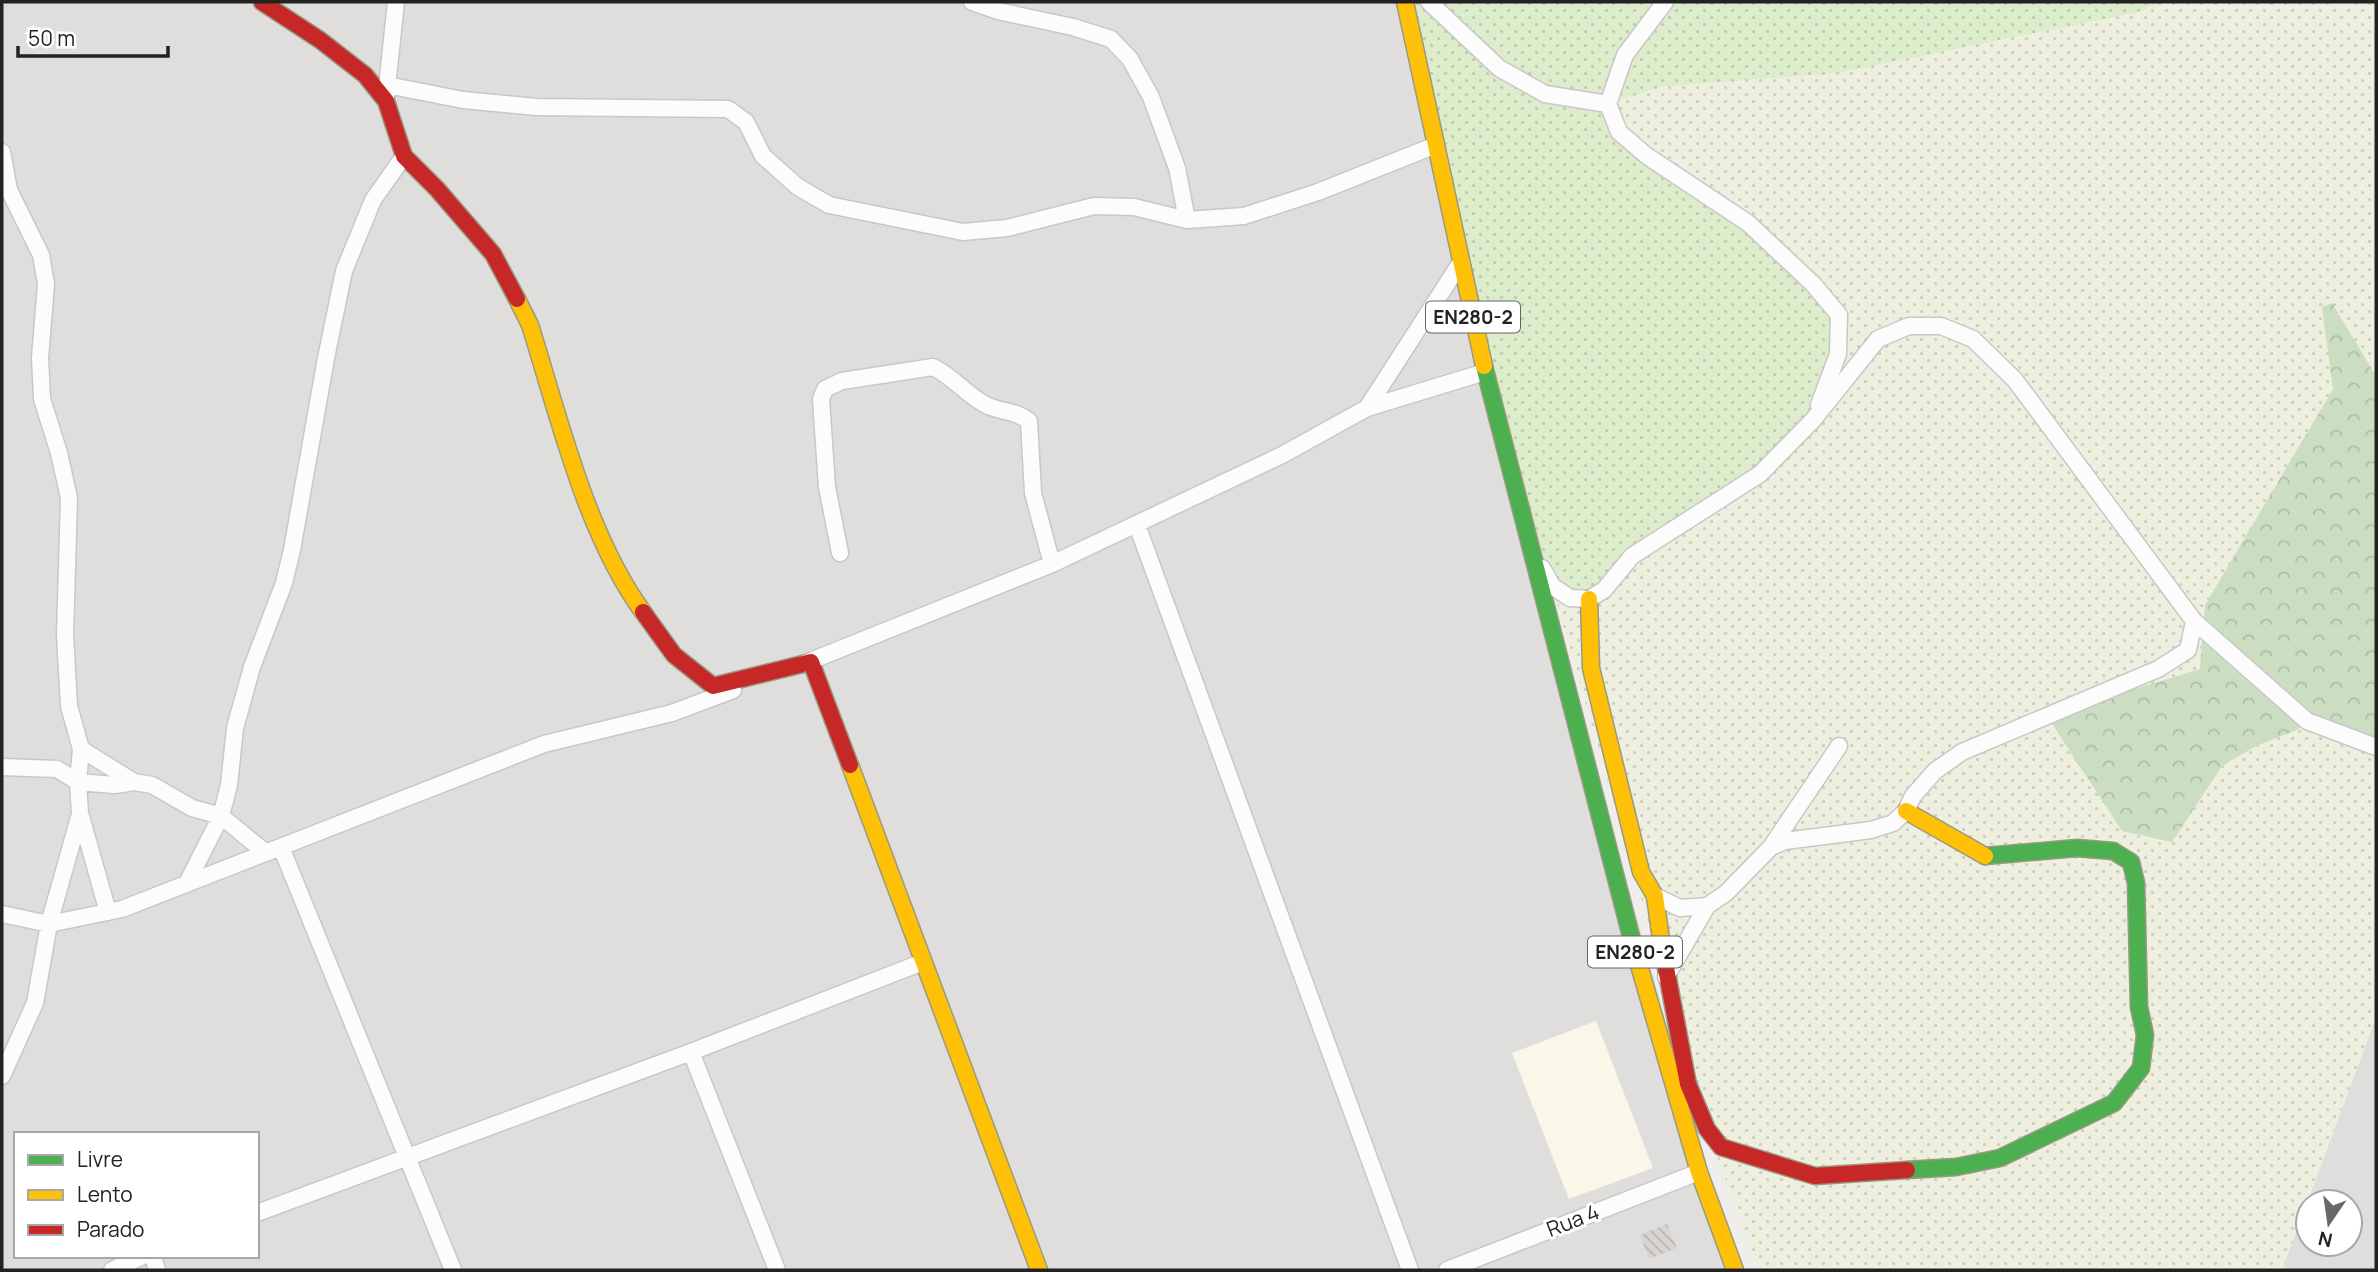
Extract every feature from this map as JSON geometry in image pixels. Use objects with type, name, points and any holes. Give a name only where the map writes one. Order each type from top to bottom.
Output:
[{"type":"street","points":[[262,2],[320,40],[365,75],[386,102],[404,156],[493,254],[530,326],[589,511],[631,596],[674,654],[713,686],[811,662]]},
{"type":"street","points":[[386,102],[396,2]]},
{"type":"street","points":[[972,2],[1111,39],[1130,59],[1151,97],[1177,168],[1187,220]]},
{"type":"street","name":"EN280-2","points":[[1405,2],[1485,372],[1634,948],[1699,1172],[1735,1270]]},
{"type":"street","points":[[1429,2],[1499,68],[1545,94],[1608,104]]},
{"type":"street","points":[[1665,2],[1625,55],[1608,104],[1619,132],[1647,156],[1748,223],[1813,284],[1839,315],[1838,354],[1813,420]]},
{"type":"street","points":[[387,85],[463,100],[537,107],[728,108],[746,122],[764,156],[798,187],[829,205],[963,232],[1007,228],[1094,206],[1134,208],[1187,220],[1244,216],[1318,191],[1436,145]]},
{"type":"street","points":[[2,152],[9,190],[41,255],[46,284],[40,358],[42,399],[59,453],[69,498],[65,635],[69,706],[81,748],[78,782],[80,813],[108,912]]},
{"type":"street","points":[[187,883],[221,816],[229,785],[235,728],[252,667],[284,583],[344,271],[373,200],[404,156]]},
{"type":"street","points":[[1367,408],[1461,262]]},
{"type":"street","points":[[1532,551],[1552,586],[1570,598],[1589,599],[1604,590],[1632,556],[1760,474],[1813,420],[1878,339],[1909,326],[1941,326],[1973,339],[2015,380],[2194,621],[2307,721],[2376,747]]},
{"type":"street","points":[[840,553],[827,487],[821,399],[825,389],[842,382],[933,367],[989,407],[1021,415],[1029,421],[1033,493],[1052,564]]},
{"type":"street","points":[[2,914],[49,924],[122,909],[544,744],[672,713],[811,662],[1052,564],[1282,455],[1367,408],[1485,372]]},
{"type":"street","points":[[1138,525],[1410,1270]]},
{"type":"street","points":[[1589,599],[1591,668],[1641,872],[1655,896],[1666,977],[1688,1084],[1707,1129],[1721,1147],[1815,1176],[1956,1167],[2000,1158],[2114,1103],[2141,1068],[2145,1035],[2139,1007],[2136,883],[2131,862],[2113,851],[2077,848],[1986,857],[1906,811]]},
{"type":"street","points":[[1771,847],[1785,841],[1871,830],[1893,823],[1906,811],[1913,796],[1935,771],[1962,752],[2158,668],[2188,650],[2194,621]]},
{"type":"street","points":[[811,662],[1039,1270]]},
{"type":"street","points":[[1666,977],[1707,906],[1726,893],[1771,847],[1839,746]]},
{"type":"street","points":[[81,748],[134,782]]},
{"type":"street","points":[[2,767],[57,769],[78,782],[115,785],[134,782],[152,785],[192,808],[221,816],[273,850],[408,1158],[453,1270]]},
{"type":"street","points":[[2,1076],[36,1003],[49,924],[80,813]]},
{"type":"street","points":[[1655,896],[1679,908],[1707,906]]},
{"type":"street","points":[[259,1212],[691,1052],[923,962]]},
{"type":"street","points":[[691,1052],[776,1270]]},
{"type":"street","name":"Rua 4","points":[[1447,1270],[1484,1264],[1699,1172]]},
{"type":"street","points":[[112,1270],[139,1258]]},
{"type":"shaded area","points":[[2,2],[1405,2],[1485,372],[1735,1270],[2,1270]]},
{"type":"shaded area","points":[[2376,1017],[2376,1270],[2282,1270],[2294,1238],[2294,1258],[2364,1258],[2364,1188],[2312,1188]]},
{"type":"shaded area","points":[[1596,1021],[1653,1168],[1569,1199],[1512,1053]]},
{"type":"green space","points":[[1405,2],[2163,2],[2134,13],[1838,73],[1660,87],[1608,104],[1619,132],[1700,190],[1839,315],[1838,354],[1813,420],[1760,474],[1682,522],[1589,599],[1570,598],[1532,551]]},
{"type":"green space","points":[[2163,2],[2322,2],[2340,7],[2350,2],[2376,2],[2376,376],[2333,389],[2205,605],[2200,669],[2172,842],[2222,766],[2256,746],[2297,730],[2307,721],[2376,747],[2376,1017],[2312,1188],[2294,1188],[2294,1238],[2282,1270],[1759,1270],[1707,1129],[1552,586],[1647,156],[1608,104],[1660,87],[1838,73],[2134,13]]},
{"type":"green space","points":[[2332,303],[2376,376],[2376,747],[2307,721],[2297,730],[2256,746],[2222,766],[2172,842],[2122,831],[2047,716],[2200,669],[2205,605],[2333,389],[2322,307]]},
{"type":"building","points":[[1667,1224],[1677,1248],[1649,1259],[1640,1235]]},
{"type":"traffic: fast","points":[[1484,366],[1634,948]]},
{"type":"traffic: fast","points":[[1907,1170],[1956,1167],[2000,1158],[2114,1103],[2141,1068],[2145,1035],[2139,1007],[2136,883],[2131,862],[2113,851],[2077,848],[1985,856]]},
{"type":"traffic: slow","points":[[1405,2],[1484,366]]},
{"type":"traffic: slow","points":[[517,299],[530,325],[563,436],[590,511],[605,547],[643,612]]},
{"type":"traffic: slow","points":[[1589,599],[1591,668],[1641,872],[1655,896],[1662,947]]},
{"type":"traffic: slow","points":[[850,765],[1039,1270]]},
{"type":"traffic: slow","points":[[1906,811],[1985,856]]},
{"type":"traffic: slow","points":[[1634,948],[1699,1172],[1735,1270]]},
{"type":"traffic: jam","points":[[262,2],[320,40],[365,75],[386,101],[404,156],[437,189],[493,254],[517,299]]},
{"type":"traffic: jam","points":[[643,612],[674,655],[713,686],[811,662],[850,765]]},
{"type":"traffic: jam","points":[[1662,947],[1688,1084],[1707,1129],[1721,1147],[1815,1176],[1907,1170]]}]
